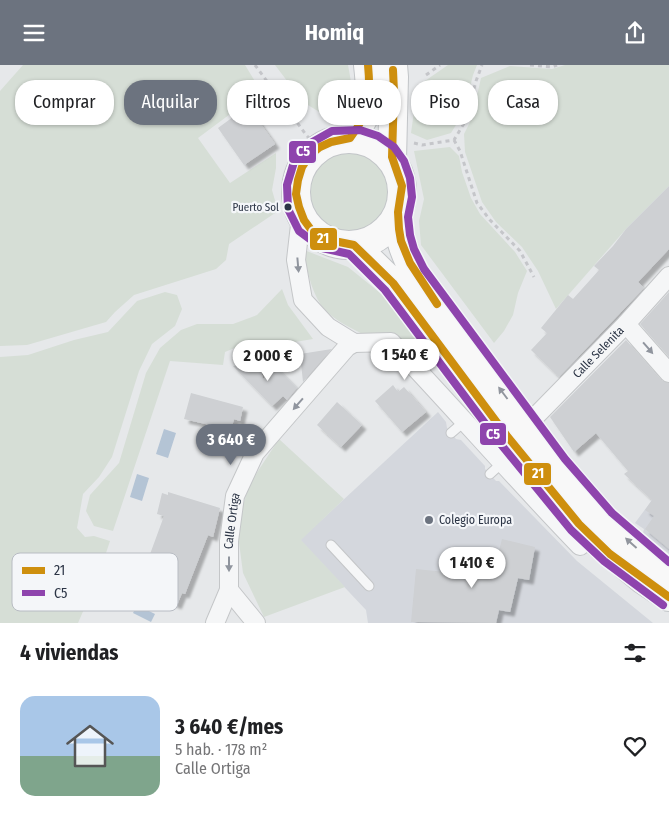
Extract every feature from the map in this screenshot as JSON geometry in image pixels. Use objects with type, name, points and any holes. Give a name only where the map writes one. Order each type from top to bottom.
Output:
[{"type":"main road","points":[[350,138],[369,108],[371,88],[368,65]]},
{"type":"main road","points":[[393,65],[393,150],[402,186],[402,199],[398,213],[380,235],[354,245],[338,244],[323,239],[311,229],[301,217],[296,202],[296,181],[304,162],[319,147],[334,141],[350,138],[393,150]]},
{"type":"main road","points":[[398,213],[399,234],[403,252],[415,274],[557,465],[605,520],[656,565],[669,574]]},
{"type":"main road","points":[[354,245],[393,283],[507,436],[590,535],[642,579],[669,597]]},
{"type":"main road","points":[[580,546],[631,589],[669,617]]},
{"type":"street","points":[[301,217],[296,260],[303,299],[328,327],[354,343],[391,342],[465,421],[496,469],[527,491],[580,546]]},
{"type":"street","name":"Calle Selenita","points":[[527,425],[626,324],[669,276]]},
{"type":"street","points":[[626,324],[669,373]]},
{"type":"street","name":"Calle Ortiga","points":[[215,623],[230,590],[229,541],[235,496],[255,453],[347,347],[354,343]]},
{"type":"street","points":[[230,590],[256,623]]},
{"type":"lane","points":[[452,433],[465,421]]},
{"type":"lane","points":[[331,545],[369,586]]},
{"type":"path","points":[[255,65],[307,136],[319,147]]},
{"type":"path","points":[[426,75],[440,65]]},
{"type":"path","points":[[454,140],[466,120],[482,65]]},
{"type":"path","points":[[530,65],[552,67],[557,65]]},
{"type":"path","points":[[393,150],[454,140]]},
{"type":"path","points":[[454,140],[460,151],[477,203],[490,220],[520,251],[534,277]]},
{"type":"shaded area","points":[[23,65],[245,65],[254,80],[227,80],[227,116],[217,124],[217,80],[124,80],[124,125],[215,125],[198,138],[230,183],[276,153],[276,168],[272,190],[278,211],[229,244],[226,260],[216,269],[134,295],[106,322],[27,345],[0,346],[0,91]]},
{"type":"shaded area","points":[[275,65],[348,65],[351,80],[318,80],[318,111],[308,105],[308,80],[286,80]]},
{"type":"shaded area","points":[[448,65],[477,65],[472,80],[426,80]]},
{"type":"shaded area","points":[[565,65],[669,65],[669,186],[626,229],[556,309],[538,271],[522,247],[496,222],[482,202],[465,152],[464,134],[468,125],[478,125],[478,91],[481,78],[510,66],[552,69]]},
{"type":"shaded area","points":[[412,125],[456,125],[451,133],[427,140],[411,133]]},
{"type":"shaded area","points":[[450,147],[459,156],[462,172],[471,198],[480,214],[515,252],[527,271],[518,293],[513,315],[504,331],[494,343],[421,245],[419,221],[424,199],[414,151]]},
{"type":"shaded area","points":[[348,150],[364,154],[377,162],[385,175],[389,191],[385,207],[377,220],[364,228],[348,232],[332,228],[319,220],[311,207],[307,191],[311,175],[319,162],[332,154]]},
{"type":"shaded area","points":[[304,250],[348,267],[399,308],[419,336],[415,352],[408,353],[361,333],[328,313],[314,292]]},
{"type":"shaded area","points":[[282,289],[288,305],[313,339],[247,350],[237,347],[225,352],[223,365],[170,361],[113,531],[94,526],[86,511],[90,495],[119,463],[146,373],[160,348],[181,330],[197,324],[233,324],[257,315]]},
{"type":"shaded area","points":[[165,292],[177,295],[182,309],[175,326],[152,344],[139,371],[112,457],[99,477],[83,494],[77,528],[85,537],[94,536],[110,541],[106,553],[12,553],[12,611],[83,611],[78,623],[0,623],[0,357],[28,355],[74,340],[108,332],[137,301]]},
{"type":"shaded area","name":"Colegio Europa","points":[[438,412],[456,439],[461,440],[496,481],[499,481],[577,561],[653,623],[368,623],[366,610],[300,540]]},
{"type":"shaded area","points":[[279,439],[344,499],[301,540],[345,587],[264,617],[243,573],[238,535],[243,505],[250,483]]},
{"type":"shaded area","points":[[669,490],[669,554],[643,533],[644,529],[635,523],[652,500]]},
{"type":"water","points":[[164,429],[176,433],[168,458],[156,454]]},
{"type":"water","points":[[137,474],[149,478],[142,501],[130,497]]},
{"type":"water","points":[[134,611],[149,611],[155,614],[151,622],[133,613]]},
{"type":"building","points":[[227,121],[227,125],[262,125],[275,144],[244,165],[218,128]]},
{"type":"building","points":[[669,186],[669,249],[638,282],[644,288],[559,377],[531,350],[547,333],[541,328],[568,295],[573,299],[599,270],[594,266],[626,229]]},
{"type":"building","points":[[669,292],[669,357],[640,324]]},
{"type":"building","points":[[626,340],[661,380],[669,383],[669,549],[645,529],[654,516],[645,510],[652,500],[624,474],[628,471],[596,433],[574,452],[550,417]]},
{"type":"building","points":[[332,349],[303,382],[300,354]]},
{"type":"building","points":[[259,362],[263,379],[275,366],[297,388],[287,400],[283,396],[272,406],[233,366]]},
{"type":"building","points":[[393,385],[398,392],[404,387],[426,412],[402,432],[375,401]]},
{"type":"building","points":[[191,393],[243,407],[240,421],[234,419],[227,444],[206,438],[210,425],[184,419]]},
{"type":"building","points":[[337,402],[362,425],[341,447],[317,425]]},
{"type":"building","points":[[168,492],[220,508],[213,537],[208,535],[185,594],[182,593],[178,603],[178,553],[150,553],[164,516],[157,514],[162,493],[168,495]]},
{"type":"building","points":[[502,539],[535,547],[529,580],[518,578],[510,612],[499,610],[496,623],[411,622],[416,569],[474,575],[476,569],[493,574]]},
{"type":"transit line","name":"21","points":[[368,65],[368,104],[357,129],[350,138],[331,142],[320,147],[309,156],[302,167],[296,194],[304,220],[312,231],[324,239],[354,245],[393,283],[507,436],[579,524],[610,554],[669,597]]},
{"type":"transit line","name":"21","points":[[393,70],[392,157],[402,186],[398,212],[401,241],[410,263],[437,304]]},
{"type":"transit line","name":"C5","points":[[663,605],[604,561],[571,530],[499,442],[385,290],[349,254],[322,248],[299,231],[288,209],[287,185],[294,162],[309,144],[332,131],[360,130],[378,136],[394,147],[404,161],[410,178],[412,197],[408,217],[410,235],[414,249],[424,269],[565,459],[612,513],[669,562]]},
{"type":"place","name":"Puerto Sol","points":[[288,207]]},
{"type":"place","name":"Colegio Europa","points":[[429,520]]}]
